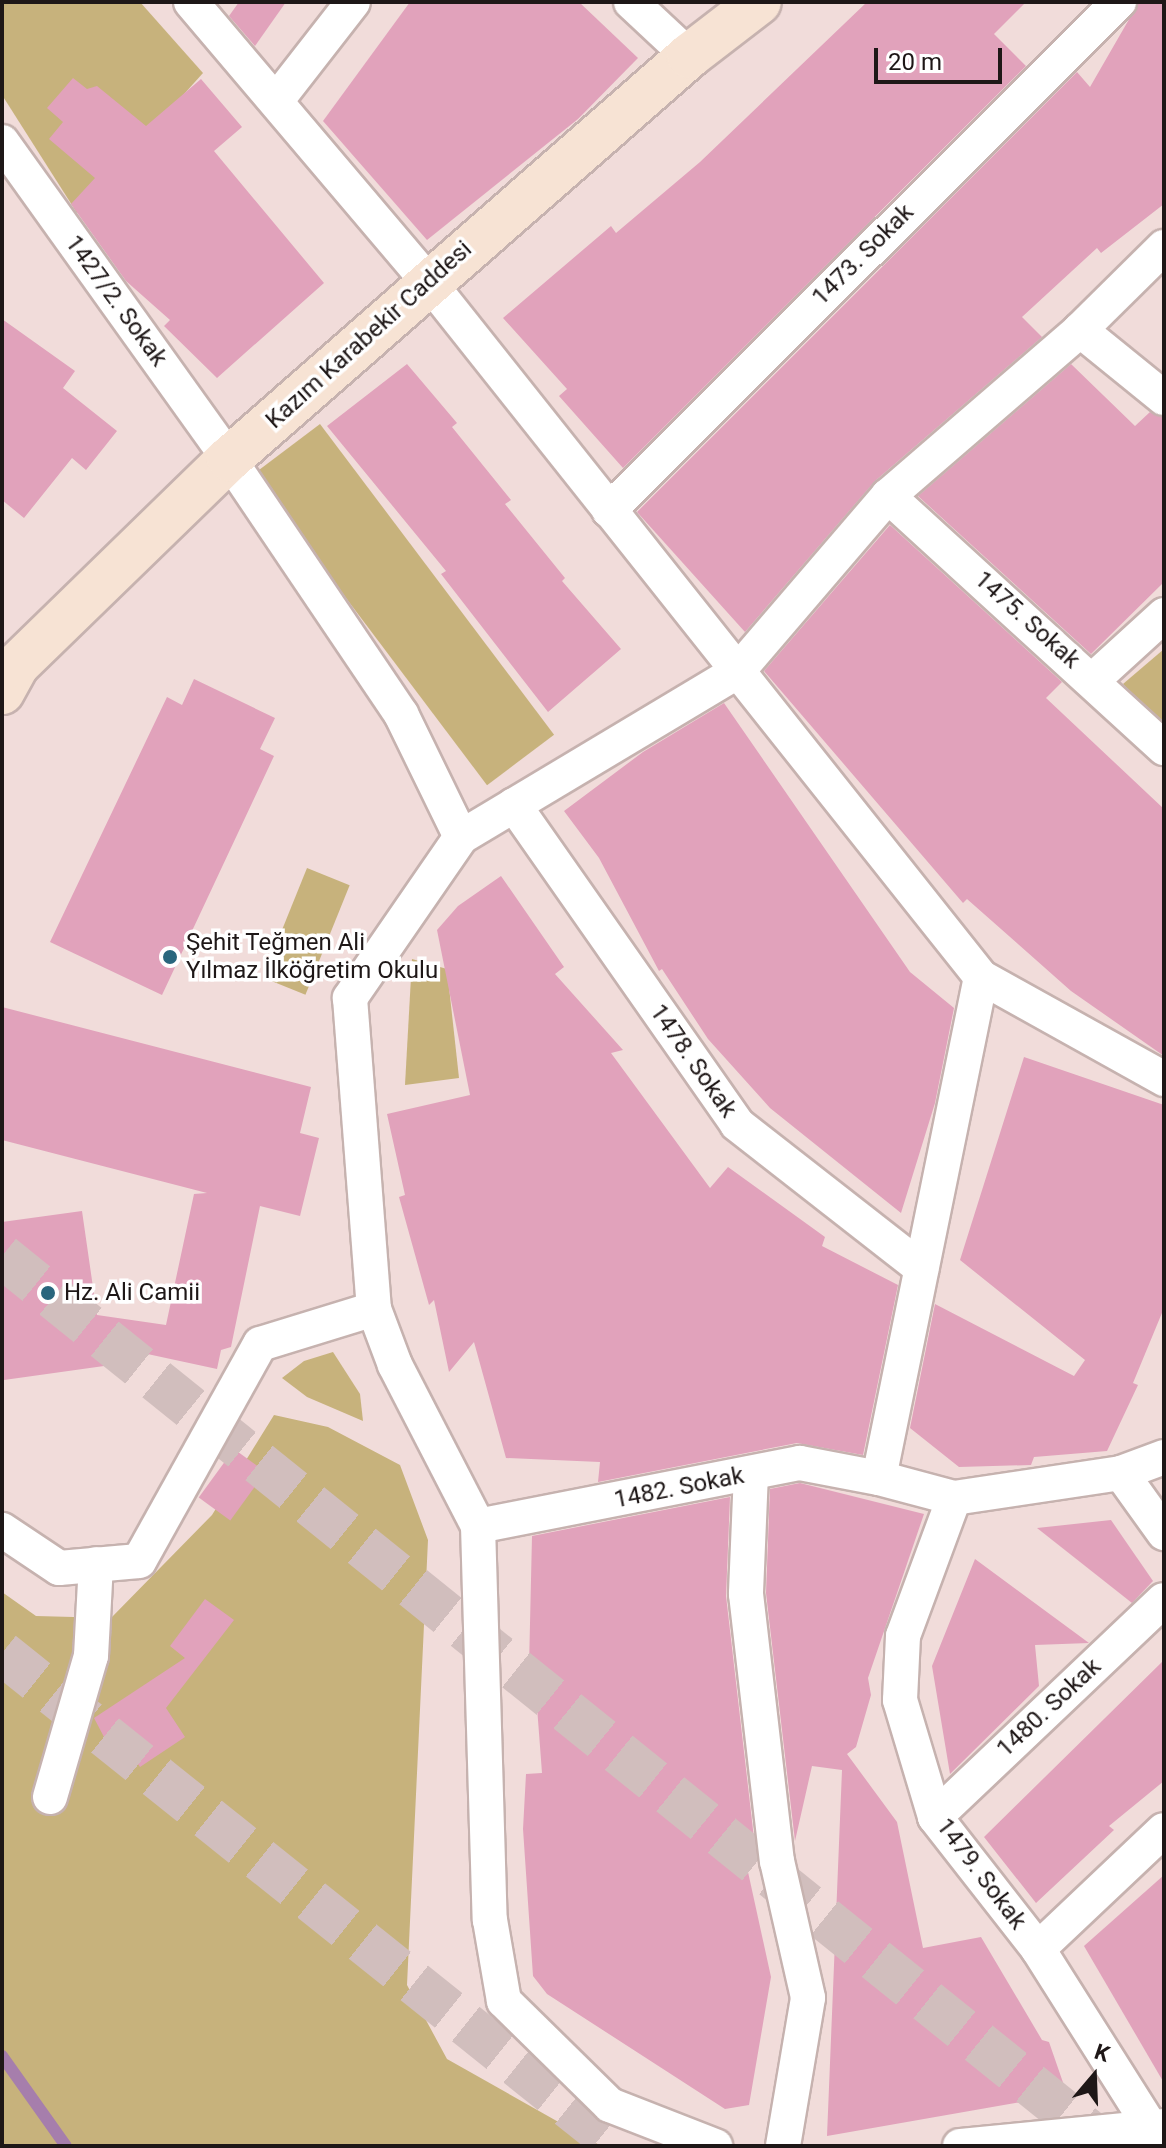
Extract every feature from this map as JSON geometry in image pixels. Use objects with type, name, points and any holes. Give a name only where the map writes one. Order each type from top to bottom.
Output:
[{"type":"street","points":[[191,2],[428,281],[981,977],[1164,1079]]},
{"type":"street","points":[[276,101],[353,2]]},
{"type":"street","points":[[631,2],[689,56]]},
{"type":"street","name":"Kazım Karabekir Caddesi","points":[[7,669],[229,459],[428,281],[689,56],[759,2]]},
{"type":"street","name":"1473. Sokak","points":[[609,510],[1119,2]]},
{"type":"street","name":"1427/2. Sokak","points":[[2,142],[229,459],[401,714],[461,837]]},
{"type":"street","points":[[715,2146],[610,2105],[504,2001],[490,1920],[478,1526],[395,1365],[374,1309],[350,998],[461,837],[737,672],[888,496],[1080,330],[1164,247]]},
{"type":"street","points":[[1080,330],[1164,398]]},
{"type":"street","name":"1475. Sokak","points":[[888,496],[1094,679],[1164,748]]},
{"type":"street","points":[[1094,679],[1164,615]]},
{"type":"street","name":"1478. Sokak","points":[[514,805],[737,1124],[921,1268]]},
{"type":"street","points":[[879,1478],[981,977]]},
{"type":"street","points":[[2,1530],[59,1568],[139,1561],[260,1344],[374,1309]]},
{"type":"street","points":[[954,1498],[1121,1473],[1164,1457]]},
{"type":"street","name":"1482. Sokak","points":[[478,1526],[800,1463],[879,1478],[954,1498]]},
{"type":"street","points":[[751,1473],[746,1594],[777,1861],[808,1998],[783,2146]]},
{"type":"street","points":[[1121,1473],[1164,1533]]},
{"type":"street","name":"1479. Sokak","points":[[954,1498],[903,1636],[900,1700],[935,1817],[1038,1949],[1158,2128]]},
{"type":"street","points":[[50,1797],[91,1656],[96,1564]]},
{"type":"street","name":"1480. Sokak","points":[[935,1817],[1164,1600]]},
{"type":"street","points":[[1038,1949],[1164,1830]]},
{"type":"street","points":[[960,2146],[1158,2128]]},
{"type":"shaded area","points":[[2,2],[140,2],[203,73],[77,213],[2,95]]},
{"type":"shaded area","points":[[320,424],[554,735],[487,785],[253,475]]},
{"type":"shaded area","points":[[1164,649],[1164,732],[1123,684]]},
{"type":"shaded area","points":[[307,868],[350,885],[305,995],[263,977]]},
{"type":"shaded area","points":[[412,959],[447,969],[459,1078],[405,1085]]},
{"type":"shaded area","points":[[333,1352],[360,1394],[363,1421],[307,1397],[282,1378],[304,1361]]},
{"type":"shaded area","points":[[274,1415],[328,1427],[400,1465],[428,1540],[407,1985],[447,2059],[601,2146],[2,2146],[2,1592],[36,1616],[111,1618],[212,1515]]},
{"type":"building","points":[[239,2],[286,2],[255,46],[229,16]]},
{"type":"building","points":[[410,2],[579,2],[638,58],[578,119],[427,240],[323,121]]},
{"type":"building","points":[[867,2],[1026,2],[994,34],[1026,66],[623,468],[559,396],[567,389],[503,318],[611,226],[616,233],[700,162]]},
{"type":"building","points":[[1139,2],[1164,2],[1164,204],[1101,253],[1097,248],[1022,317],[1042,337],[875,481],[745,632],[637,512],[1077,72],[1090,87]]},
{"type":"building","points":[[73,78],[87,89],[97,86],[146,126],[201,79],[242,127],[214,151],[324,283],[217,378],[164,326],[170,320],[126,281],[71,204],[95,178],[49,139],[63,122],[47,108]]},
{"type":"building","points":[[2,319],[75,371],[63,388],[117,431],[86,470],[72,458],[24,518],[2,500]]},
{"type":"building","points":[[407,364],[457,423],[452,427],[511,500],[505,504],[565,578],[562,581],[621,649],[548,712],[441,574],[446,571],[327,426]]},
{"type":"building","points":[[1071,364],[1135,426],[1150,412],[1164,418],[1164,582],[1091,654],[918,496]]},
{"type":"building","points":[[890,525],[1062,682],[1046,698],[1164,809],[1164,1056],[1071,991],[967,899],[963,903],[764,671]]},
{"type":"building","points":[[194,679],[275,718],[260,749],[274,756],[162,995],[50,942],[167,697],[182,705]]},
{"type":"building","points":[[724,703],[910,972],[954,1008],[935,1103],[901,1213],[770,1108],[708,1039],[662,969],[659,971],[599,858],[564,811],[643,752]]},
{"type":"building","points":[[501,876],[564,967],[555,974],[623,1050],[611,1053],[710,1188],[728,1167],[825,1237],[822,1246],[898,1285],[863,1455],[797,1443],[598,1482],[600,1462],[506,1458],[474,1342],[449,1372],[434,1300],[429,1305],[399,1197],[405,1195],[387,1114],[470,1095],[437,930],[458,906]]},
{"type":"building","points":[[2,1007],[311,1087],[300,1133],[319,1138],[300,1216],[260,1206],[231,1347],[221,1350],[217,1369],[101,1344],[104,1366],[4,1380],[2,1222],[82,1211],[97,1315],[166,1325],[194,1194],[207,1193],[2,1140]]},
{"type":"building","points":[[1024,1057],[1164,1105],[1164,1308],[1133,1383],[1138,1385],[1107,1451],[1034,1457],[1031,1465],[959,1467],[910,1428],[935,1304],[1074,1376],[1085,1360],[960,1260]]},
{"type":"building","points":[[234,1449],[266,1472],[230,1520],[199,1498]]},
{"type":"building","points":[[800,1483],[924,1514],[868,1678],[871,1695],[856,1747],[847,1754],[897,1822],[923,1948],[981,1937],[1042,2040],[1049,2042],[1067,2094],[827,2136],[842,1770],[812,1766],[795,1841],[766,1593],[770,1489]]},
{"type":"building","points":[[730,1497],[726,1596],[755,1847],[743,1849],[771,1977],[749,2105],[725,2109],[547,1994],[533,1976],[523,1829],[526,1774],[542,1773],[534,1667],[529,1667],[532,1536]]},
{"type":"building","points":[[1111,1520],[1153,1581],[1132,1603],[1037,1528]]},
{"type":"building","points":[[975,1559],[1089,1643],[1035,1645],[1039,1686],[950,1774],[932,1666]]},
{"type":"building","points":[[205,1599],[234,1620],[166,1708],[185,1737],[140,1767],[130,1753],[114,1756],[94,1718],[185,1658],[170,1646]]},
{"type":"building","points":[[1164,1660],[1164,1781],[1109,1826],[1114,1830],[1036,1903],[984,1837]]},
{"type":"building","points":[[1164,1875],[1164,2083],[1084,1946]]},
{"type":"waterway","points":[[2,2056],[66,2146]]},
{"type":"tunnel","points":[[2,1256],[1107,2146]]},
{"type":"tunnel","points":[[2,1653],[618,2146]]},
{"type":"place","name":"Şehit Teğmen Ali Yılmaz İlköğretim Okulu","points":[[170,957]]},
{"type":"place","name":"Hz. Ali Camii","points":[[48,1293]]}]
